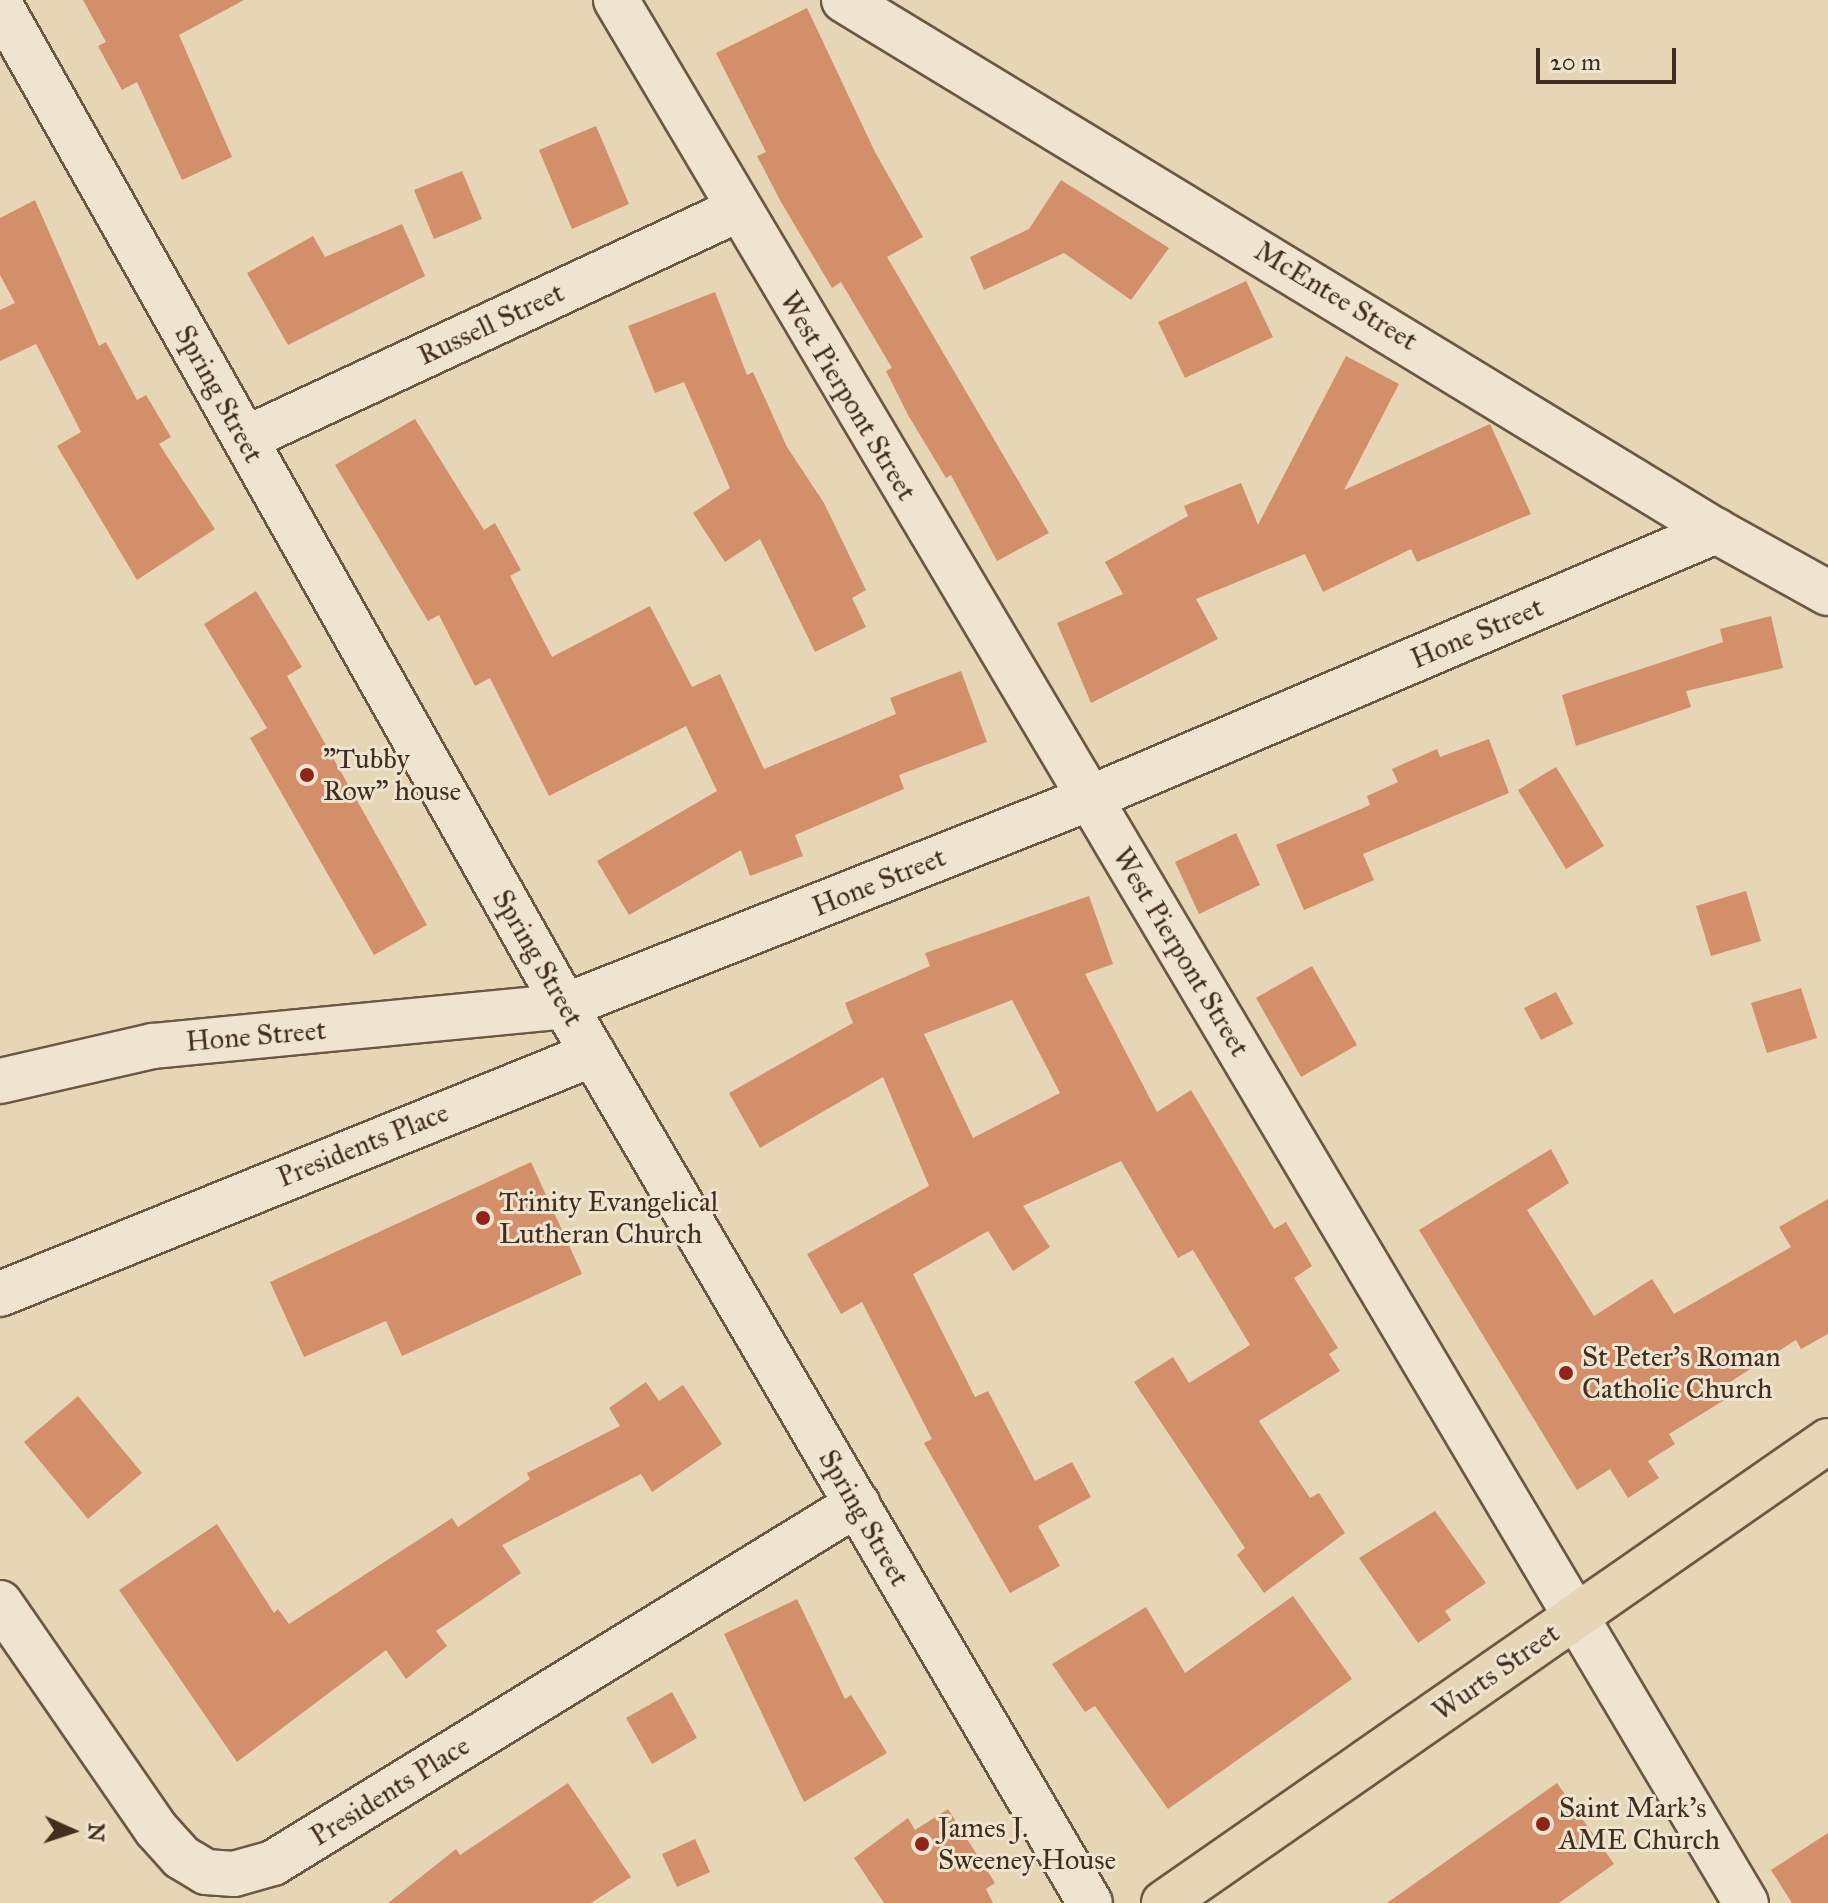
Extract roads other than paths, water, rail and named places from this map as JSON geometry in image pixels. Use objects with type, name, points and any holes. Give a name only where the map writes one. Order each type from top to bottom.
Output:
[{"type":"highway","name":"Wurts Street","points":[[1164,1903],[1828,1441]]},
{"type":"street","name":"West Pierpont Street","points":[[616,0],[737,210],[1746,1903]]},
{"type":"street","name":"McEntee Street","points":[[844,0],[1716,531],[1828,593]]},
{"type":"street","name":"Spring Street","points":[[0,5],[565,1006],[1090,1903]]},
{"type":"street","name":"Russell Street","points":[[245,439],[737,210]]},
{"type":"street","name":"Hone Street","points":[[0,1081],[153,1046],[565,1006],[1090,798],[1716,531]]},
{"type":"street","name":"Presidents Place","points":[[0,1294],[593,1054]]},
{"type":"street","name":"Presidents Place","points":[[0,1603],[156,1829],[181,1857],[206,1872],[234,1874],[273,1863],[857,1504]]},
{"type":"place","name":"\"Tubby Row\" house","points":[[307,775]]},
{"type":"place","name":"Trinity Evangelical Lutheran Church","points":[[483,1218]]},
{"type":"place","name":"St Peter's Roman Catholic Church","points":[[1566,1373]]},
{"type":"place","name":"Saint Mark's AME Church","points":[[1543,1824]]},
{"type":"place","name":"James J. Sweeney House","points":[[922,1844]]}]
